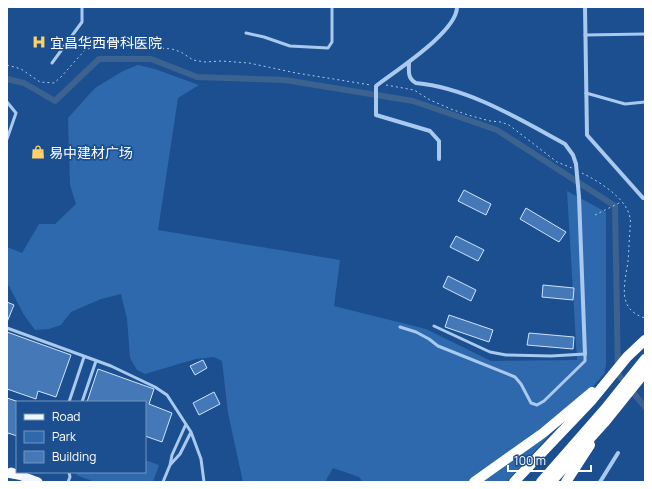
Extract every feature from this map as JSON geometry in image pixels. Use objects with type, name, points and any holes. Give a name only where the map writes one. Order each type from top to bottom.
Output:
[{"type":"highway","points":[[514,482],[591,401],[627,357],[645,340]]},
{"type":"highway","points":[[541,482],[608,411],[634,380],[645,359]]},
{"type":"highway","points":[[474,482],[543,433],[614,372]]},
{"type":"highway","points":[[634,380],[645,372]]},
{"type":"highway","points":[[566,482],[604,423],[608,411]]},
{"type":"highway","points":[[551,482],[604,423]]},
{"type":"highway","points":[[7,472],[18,475]]},
{"type":"main road","points":[[18,475],[34,479]]},
{"type":"street","points":[[439,159],[439,141],[430,131],[376,115],[376,86],[434,42],[450,24],[457,7]]},
{"type":"street","points":[[585,7],[587,135],[643,198]]},
{"type":"street","points":[[409,62],[408,73],[412,81],[459,92],[485,102],[565,144],[573,155],[576,164],[579,197],[585,354]]},
{"type":"street","points":[[600,482],[618,453]]},
{"type":"lane","points":[[52,63],[82,22],[82,7]]},
{"type":"lane","points":[[246,33],[264,36],[290,46],[328,48],[332,42],[332,7]]},
{"type":"lane","points":[[585,35],[645,34]]},
{"type":"lane","points":[[586,93],[625,104],[645,102]]},
{"type":"lane","points":[[7,102],[16,113],[7,139]]},
{"type":"lane","points":[[400,327],[416,332],[438,346],[511,374],[521,384],[531,402],[537,405],[544,401],[585,361],[585,354],[552,356],[506,355],[490,352],[434,326]]},
{"type":"lane","points":[[7,328],[134,376],[155,387],[167,396],[191,432],[201,459],[204,482]]},
{"type":"lane","points":[[69,401],[84,356]]},
{"type":"lane","points":[[82,401],[96,361]]},
{"type":"lane","points":[[163,482],[170,465],[172,455],[186,424]]},
{"type":"lane","points":[[170,465],[180,454],[191,432]]},
{"type":"path","points":[[7,65],[21,69],[40,82],[54,82],[61,77],[85,50],[100,45],[122,45],[172,49],[181,52],[193,60],[205,62],[221,61],[250,63],[296,73],[376,86],[391,85],[414,90],[430,100],[468,115],[509,125],[557,162],[576,169]]},
{"type":"path","points":[[581,172],[612,192],[621,201],[630,218],[624,295],[627,306],[631,311],[645,318]]},
{"type":"path","points":[[595,215],[621,201]]},
{"type":"green space","points":[[138,65],[155,69],[199,85],[178,98],[158,230],[340,260],[334,306],[426,329],[491,361],[577,360],[567,191],[606,212],[606,365],[604,374],[506,482],[363,482],[359,477],[333,468],[325,482],[243,482],[228,413],[222,361],[214,357],[196,359],[145,374],[137,370],[130,358],[127,319],[121,294],[101,299],[71,312],[61,325],[49,329],[35,330],[24,315],[7,284],[7,247],[22,253],[39,224],[55,224],[76,204],[70,185],[68,118],[95,88],[123,71]]},
{"type":"green space","points":[[146,460],[159,465],[153,482],[95,482],[76,475],[77,473],[146,473]]},
{"type":"building","points":[[464,190],[491,204],[486,215],[458,201]]},
{"type":"building","points":[[526,208],[566,232],[559,242],[520,219]]},
{"type":"building","points":[[456,236],[484,250],[478,261],[450,247]]},
{"type":"building","points":[[448,276],[476,290],[471,301],[443,287]]},
{"type":"building","points":[[543,285],[574,288],[573,300],[542,297]]},
{"type":"building","points":[[7,302],[14,305],[7,322]]},
{"type":"building","points":[[449,315],[493,330],[489,342],[445,327]]},
{"type":"building","points":[[7,332],[71,355],[56,397],[38,391],[36,399],[7,389]]},
{"type":"building","points":[[529,333],[574,337],[573,349],[527,345]]},
{"type":"building","points":[[203,360],[207,368],[195,375],[190,366]]},
{"type":"building","points":[[98,369],[154,389],[149,404],[172,413],[162,442],[146,436],[146,401],[87,401]]},
{"type":"building","points":[[214,392],[220,404],[199,415],[193,403]]},
{"type":"building","points":[[7,398],[16,401],[16,436],[8,433],[7,437]]},
{"type":"waterway","points":[[7,79],[24,83],[55,101],[99,59],[151,59],[197,77],[285,80],[413,101],[497,130],[615,206],[618,374],[645,407]]},
{"type":"place","name":"宜昌华西骨科医院","points":[[39,42]]},
{"type":"place","name":"易中建材广场","points":[[38,152]]}]
